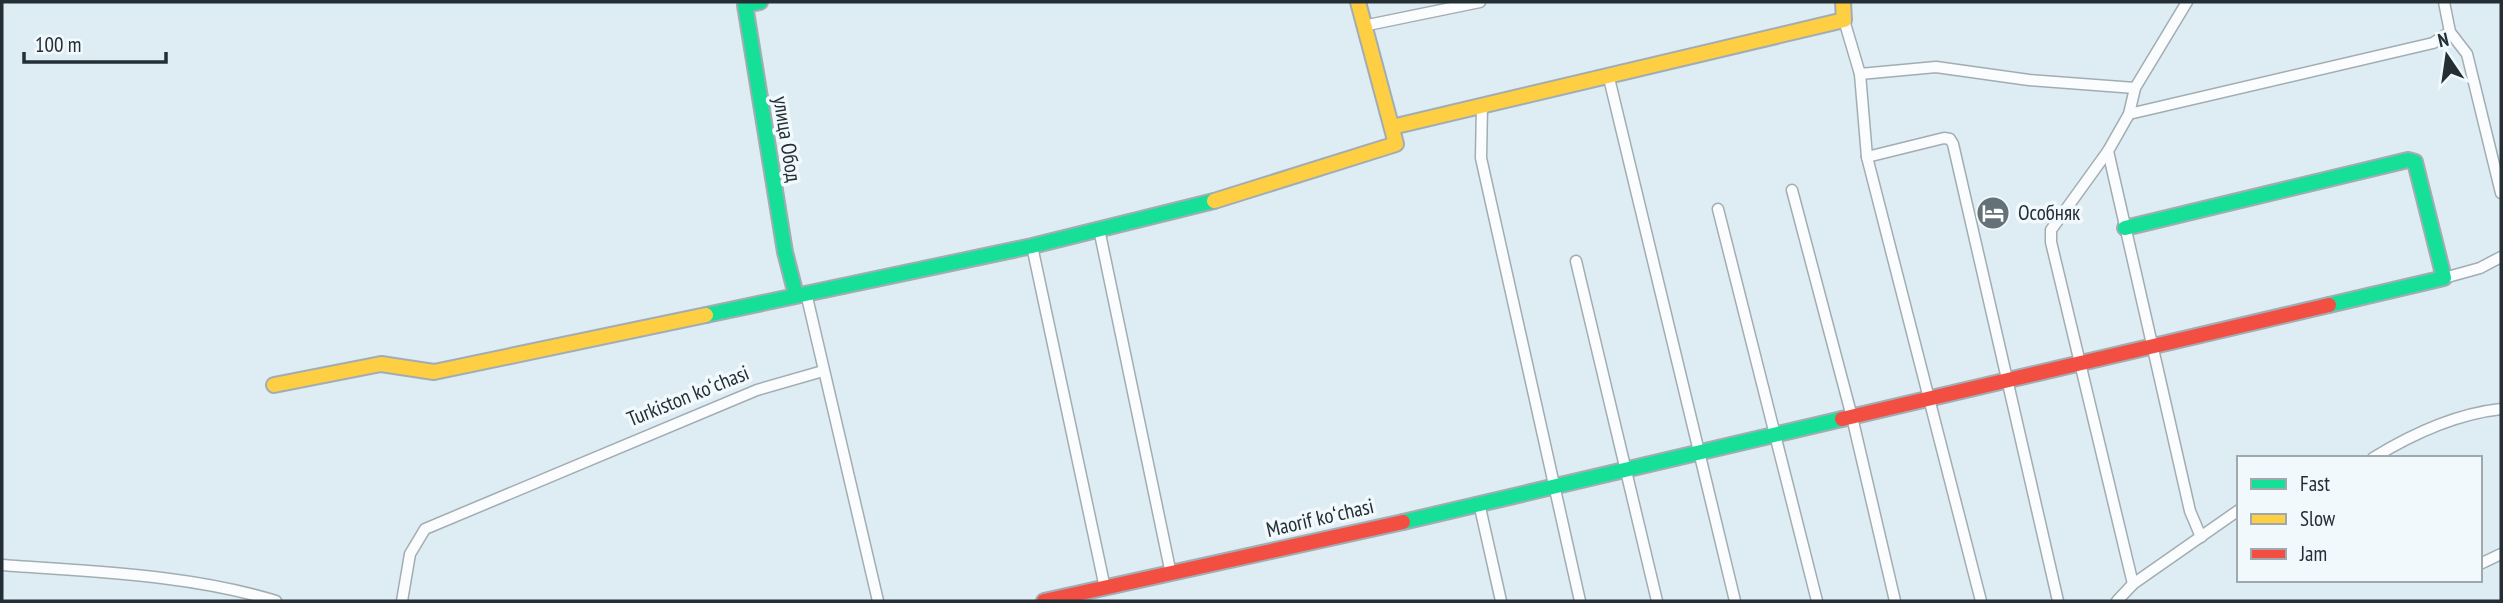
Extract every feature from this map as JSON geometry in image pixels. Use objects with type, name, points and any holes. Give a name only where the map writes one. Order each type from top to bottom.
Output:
[{"type":"street","name":"улица Обод","points":[[760,2],[745,5],[785,252],[801,294]]},
{"type":"street","points":[[274,385],[381,364],[434,372],[1032,246],[1224,198],[1395,144],[1358,2]]},
{"type":"street","points":[[1363,26],[1480,2]]},
{"type":"street","points":[[1843,2],[1844,20],[1860,74],[1867,157],[1980,601]]},
{"type":"street","points":[[2133,584],[2077,363],[2050,242],[2051,230],[2108,150],[2129,114],[2136,88],[2187,2]]},
{"type":"street","points":[[2444,2],[2450,32],[2467,54],[2501,193]]},
{"type":"street","points":[[1392,127],[1844,20]]},
{"type":"street","points":[[2129,114],[2433,43],[2450,32]]},
{"type":"street","points":[[1860,74],[1936,67],[2029,80],[2136,88]]},
{"type":"street","points":[[1608,75],[1701,451],[1735,601]]},
{"type":"street","points":[[1482,105],[1481,158],[1580,601]]},
{"type":"street","points":[[1867,157],[1944,138],[1950,139],[2058,601]]},
{"type":"street","points":[[2108,150],[2190,511],[2200,537]]},
{"type":"street","points":[[2125,228],[2407,160],[2415,162],[2418,168],[2444,278],[2480,268],[2501,257]]},
{"type":"street","points":[[1792,190],[1852,417],[1895,601]]},
{"type":"street","points":[[1718,209],[1816,601]]},
{"type":"street","points":[[1044,601],[1171,574],[1099,229]]},
{"type":"street","points":[[1032,246],[1105,588]]},
{"type":"street","points":[[1576,261],[1657,601]]},
{"type":"street","name":"Maorif koʻchasi","points":[[1171,574],[2444,278]]},
{"type":"street","points":[[801,294],[823,371],[878,601]]},
{"type":"street","name":"Turkiston koʻchasi","points":[[402,601],[410,554],[425,529],[757,390],[823,371]]},
{"type":"street","points":[[2376,456],[2407,437],[2475,412],[2501,410]]},
{"type":"street","points":[[1479,503],[1501,601]]},
{"type":"street","points":[[2117,601],[2133,584],[2237,511]]},
{"type":"street","points":[[2482,563],[2501,554]]},
{"type":"street","points":[[2,565],[162,578],[248,593],[276,601]]},
{"type":"traffic: fast","points":[[760,2],[745,5],[785,252],[796,295]]},
{"type":"traffic: fast","points":[[2125,228],[2408,160],[2415,162],[2444,278],[2329,305]]},
{"type":"traffic: fast","points":[[706,315],[1032,246],[1214,201]]},
{"type":"traffic: fast","points":[[1403,522],[1842,419]]},
{"type":"traffic: slow","points":[[1214,201],[1396,144],[1358,2]]},
{"type":"traffic: slow","points":[[1392,127],[1844,20],[1843,2]]},
{"type":"traffic: slow","points":[[274,385],[381,364],[434,372],[706,315]]},
{"type":"traffic: jam","points":[[1842,419],[2329,305]]},
{"type":"traffic: jam","points":[[1044,601],[1403,522]]},
{"type":"place","name":"Особняк","points":[[1993,213]]}]
